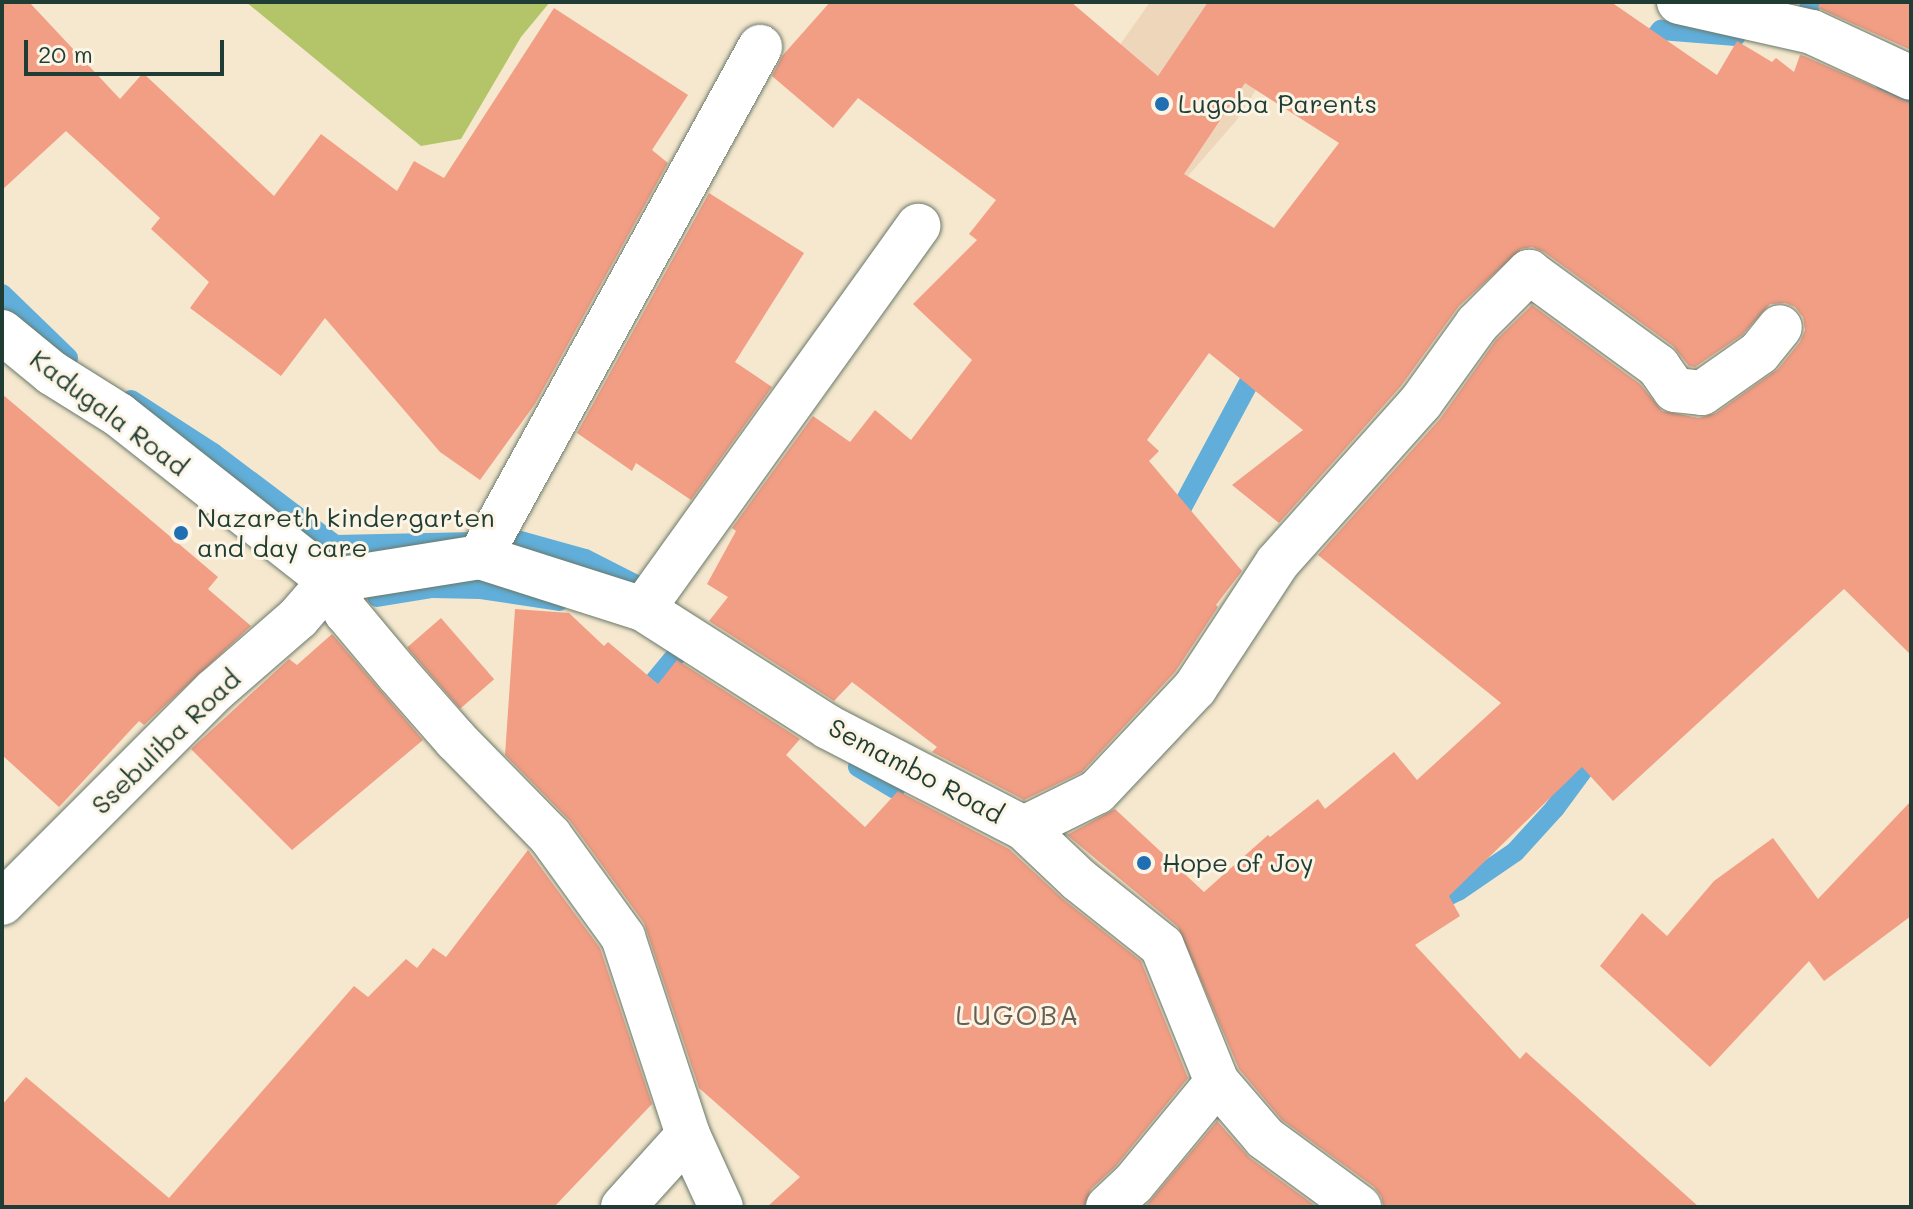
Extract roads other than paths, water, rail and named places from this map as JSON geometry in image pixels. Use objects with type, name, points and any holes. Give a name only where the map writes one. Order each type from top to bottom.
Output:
[{"type":"street","points":[[1679,2],[1812,32],[1911,78]]},
{"type":"street","points":[[480,557],[760,47]]},
{"type":"street","points":[[643,609],[918,226]]},
{"type":"street","points":[[1024,828],[1097,792],[1195,688],[1277,563],[1421,402],[1477,324],[1529,272],[1658,366],[1675,390],[1702,393],[1759,353],[1780,327]]},
{"type":"street","name":"Kadugala Road","points":[[2,332],[52,373],[119,415],[330,581]]},
{"type":"street","name":"Semambo Road","points":[[330,581],[480,557],[643,609],[828,727],[1024,828],[1079,880],[1162,946],[1217,1082],[1265,1138],[1359,1207]]},
{"type":"street","points":[[330,581],[346,612],[398,674],[456,740],[550,836],[623,937],[688,1135],[721,1207]]},
{"type":"street","name":"Ssebuliba Road","points":[[2,903],[214,691],[298,618],[330,581]]},
{"type":"street","points":[[1108,1207],[1133,1184],[1217,1082]]},
{"type":"street","points":[[623,1207],[688,1135]]},
{"type":"waterway","points":[[1802,33],[1811,2]]},
{"type":"waterway","points":[[1642,54],[1661,30],[1736,36]]},
{"type":"waterway","points":[[1885,82],[1911,102]]},
{"type":"waterway","points":[[2,294],[68,358]]},
{"type":"waterway","points":[[1172,526],[1261,360]]},
{"type":"waterway","points":[[131,400],[213,453],[335,545],[520,541],[585,559],[654,594]]},
{"type":"waterway","points":[[377,597],[432,588],[481,589],[559,601]]},
{"type":"waterway","points":[[639,700],[677,654]]},
{"type":"waterway","points":[[1426,907],[1458,891],[1515,852],[1555,808],[1600,747]]},
{"type":"waterway","points":[[858,767],[895,789]]},
{"type":"place","name":"Lugoba Parents","points":[[1162,104]]},
{"type":"place","name":"Nazareth kindergarten and day care","points":[[181,533]]},
{"type":"place","name":"Hope of Joy","points":[[1144,863]]},
{"type":"district","name":"LUGOBA","points":[[1018,1014]]}]
